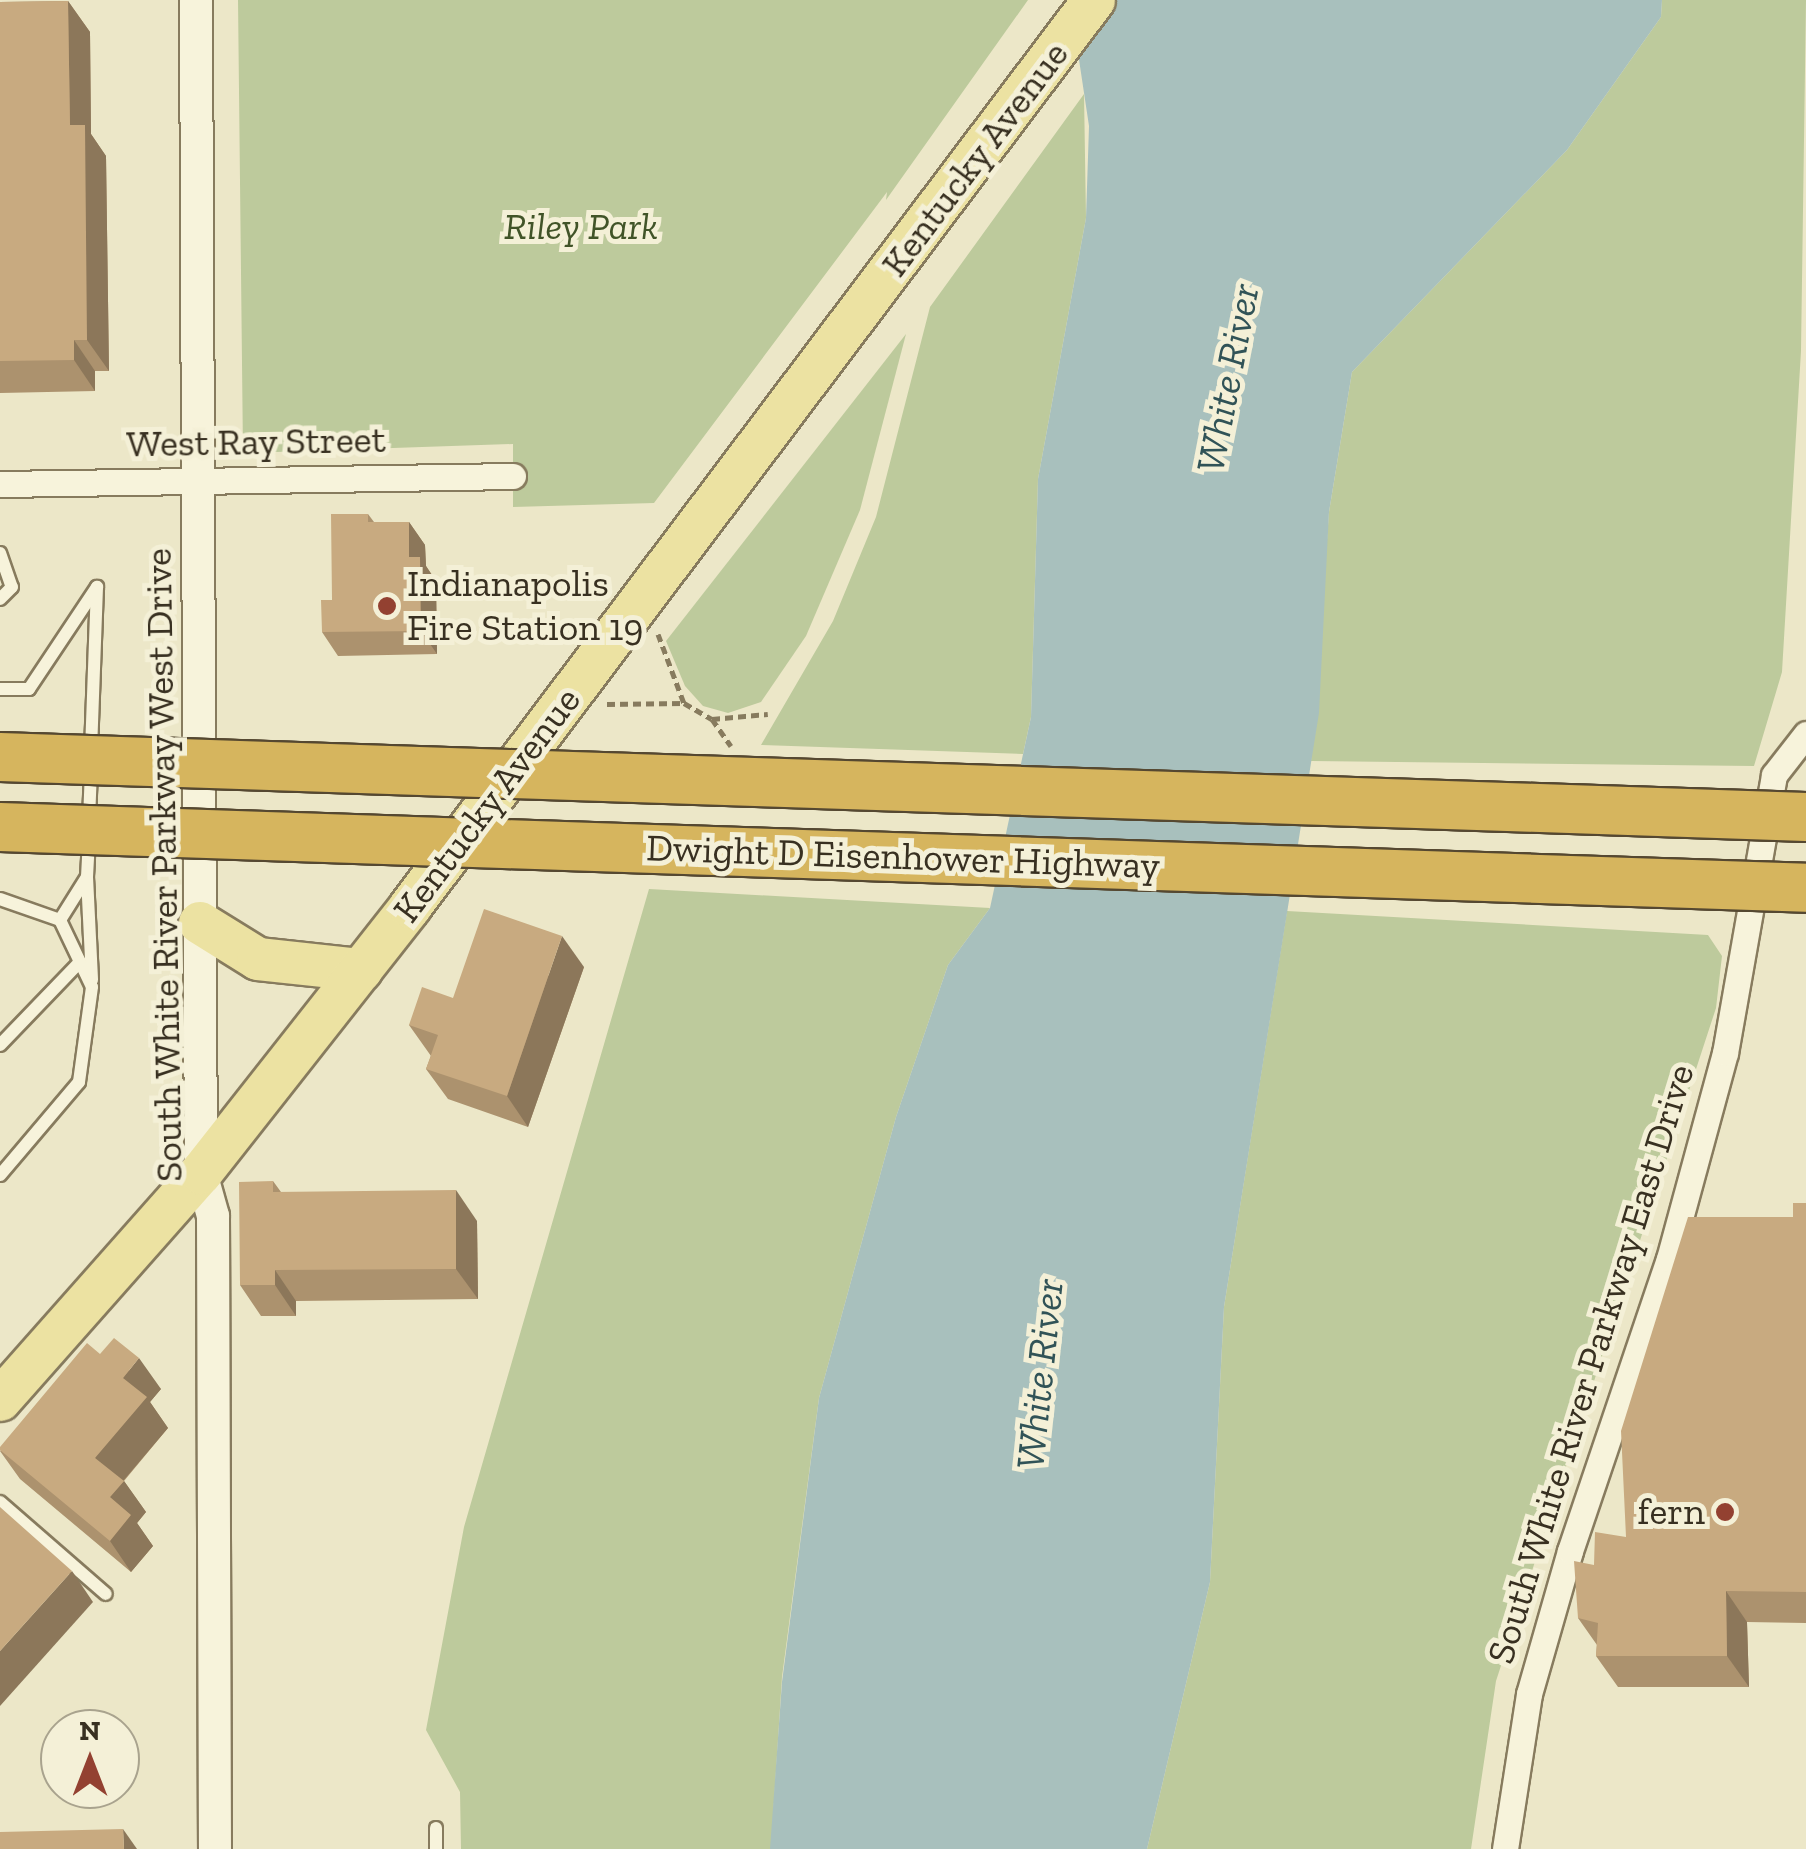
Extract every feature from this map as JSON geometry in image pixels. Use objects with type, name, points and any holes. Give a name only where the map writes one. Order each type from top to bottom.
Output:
[{"type":"highway","name":"Dwight D Eisenhower Highway","points":[[0,757],[1806,818]]},
{"type":"highway","points":[[1498,805],[1806,798]]},
{"type":"highway","name":"Dwight D Eisenhower Highway","points":[[0,827],[1806,888]]},
{"type":"main road","name":"Kentucky Avenue","points":[[0,1400],[201,1173],[361,970],[1094,0]]},
{"type":"main road","points":[[200,923],[258,959],[361,970]]},
{"type":"street","name":"South White River Parkway West Drive","points":[[196,0],[201,1173],[213,1216],[215,1849]]},
{"type":"street","name":"West Ray Street","points":[[0,484],[513,476]]},
{"type":"street","name":"South White River Parkway East Drive","points":[[1505,1849],[1529,1694],[1570,1551],[1669,1259],[1726,1053],[1774,775],[1806,734]]},
{"type":"lane","points":[[0,552],[12,587],[0,599]]},
{"type":"lane","points":[[0,689],[29,689],[97,587],[88,877],[92,987],[78,1082],[0,1176]]},
{"type":"lane","points":[[60,920],[88,877]]},
{"type":"lane","points":[[0,899],[60,920],[92,987]]},
{"type":"lane","points":[[0,1044],[80,962]]},
{"type":"lane","points":[[0,1502],[106,1594]]},
{"type":"lane","points":[[436,1828],[436,1849]]},
{"type":"path","points":[[644,596],[684,703]]},
{"type":"path","points":[[564,704],[684,703],[712,720],[768,714]]},
{"type":"green space","name":"Riley Park","points":[[238,0],[1028,0],[886,200],[887,192],[654,503],[513,507],[513,444],[243,453]]},
{"type":"green space","points":[[1662,0],[1806,0],[1801,351],[1782,672],[1754,766],[1311,761],[1329,512],[1352,372],[1567,150],[1661,17]]},
{"type":"green space","points":[[1084,94],[1086,218],[1038,479],[1031,717],[1023,754],[761,745],[833,621],[876,517],[930,307]]},
{"type":"green space","points":[[906,334],[860,510],[806,636],[761,702],[728,713],[703,706],[685,686],[666,641]]},
{"type":"green space","points":[[649,889],[990,908],[948,965],[896,1117],[819,1398],[782,1677],[771,1849],[461,1849],[460,1792],[426,1730],[464,1527]]},
{"type":"green space","points":[[1287,911],[1708,935],[1722,956],[1716,1008],[1496,1681],[1471,1849],[1147,1849],[1210,1582],[1224,1307]]},
{"type":"water","name":"White River","points":[[1070,0],[1662,0],[1661,17],[1567,150],[1352,372],[1329,512],[1319,713],[1224,1307],[1210,1582],[1147,1849],[770,1849],[782,1682],[819,1398],[896,1117],[948,965],[990,908],[1031,717],[1038,479],[1086,218],[1089,126]]},
{"type":"building","points":[[68,1],[70,125],[85,125],[87,340],[74,340],[74,360],[0,361],[0,2]]},
{"type":"building","points":[[331,514],[368,514],[368,522],[409,522],[409,557],[420,557],[421,631],[322,632],[321,600],[332,600]]},
{"type":"building","points":[[484,909],[562,936],[507,1096],[426,1069],[438,1035],[409,1025],[422,987],[453,998]]},
{"type":"building","points":[[273,1181],[273,1192],[456,1190],[456,1269],[275,1270],[275,1285],[240,1285],[239,1182]]},
{"type":"building","name":"fern","points":[[1793,1203],[1806,1203],[1806,1592],[1726,1591],[1727,1656],[1596,1656],[1598,1623],[1578,1618],[1574,1561],[1594,1565],[1595,1532],[1626,1537],[1621,1431],[1688,1217],[1793,1217]]},
{"type":"building","points":[[114,1338],[139,1358],[123,1378],[147,1397],[95,1458],[124,1481],[110,1497],[131,1515],[110,1541],[0,1447],[87,1343],[100,1354]]},
{"type":"building","points":[[0,1507],[72,1571],[0,1651]]},
{"type":"building","points":[[123,1829],[124,1849],[0,1849],[0,1832]]},
{"type":"place","name":"Indianapolis Fire Station 19","points":[[387,606]]},
{"type":"place","name":"fern","points":[[1725,1512]]}]
